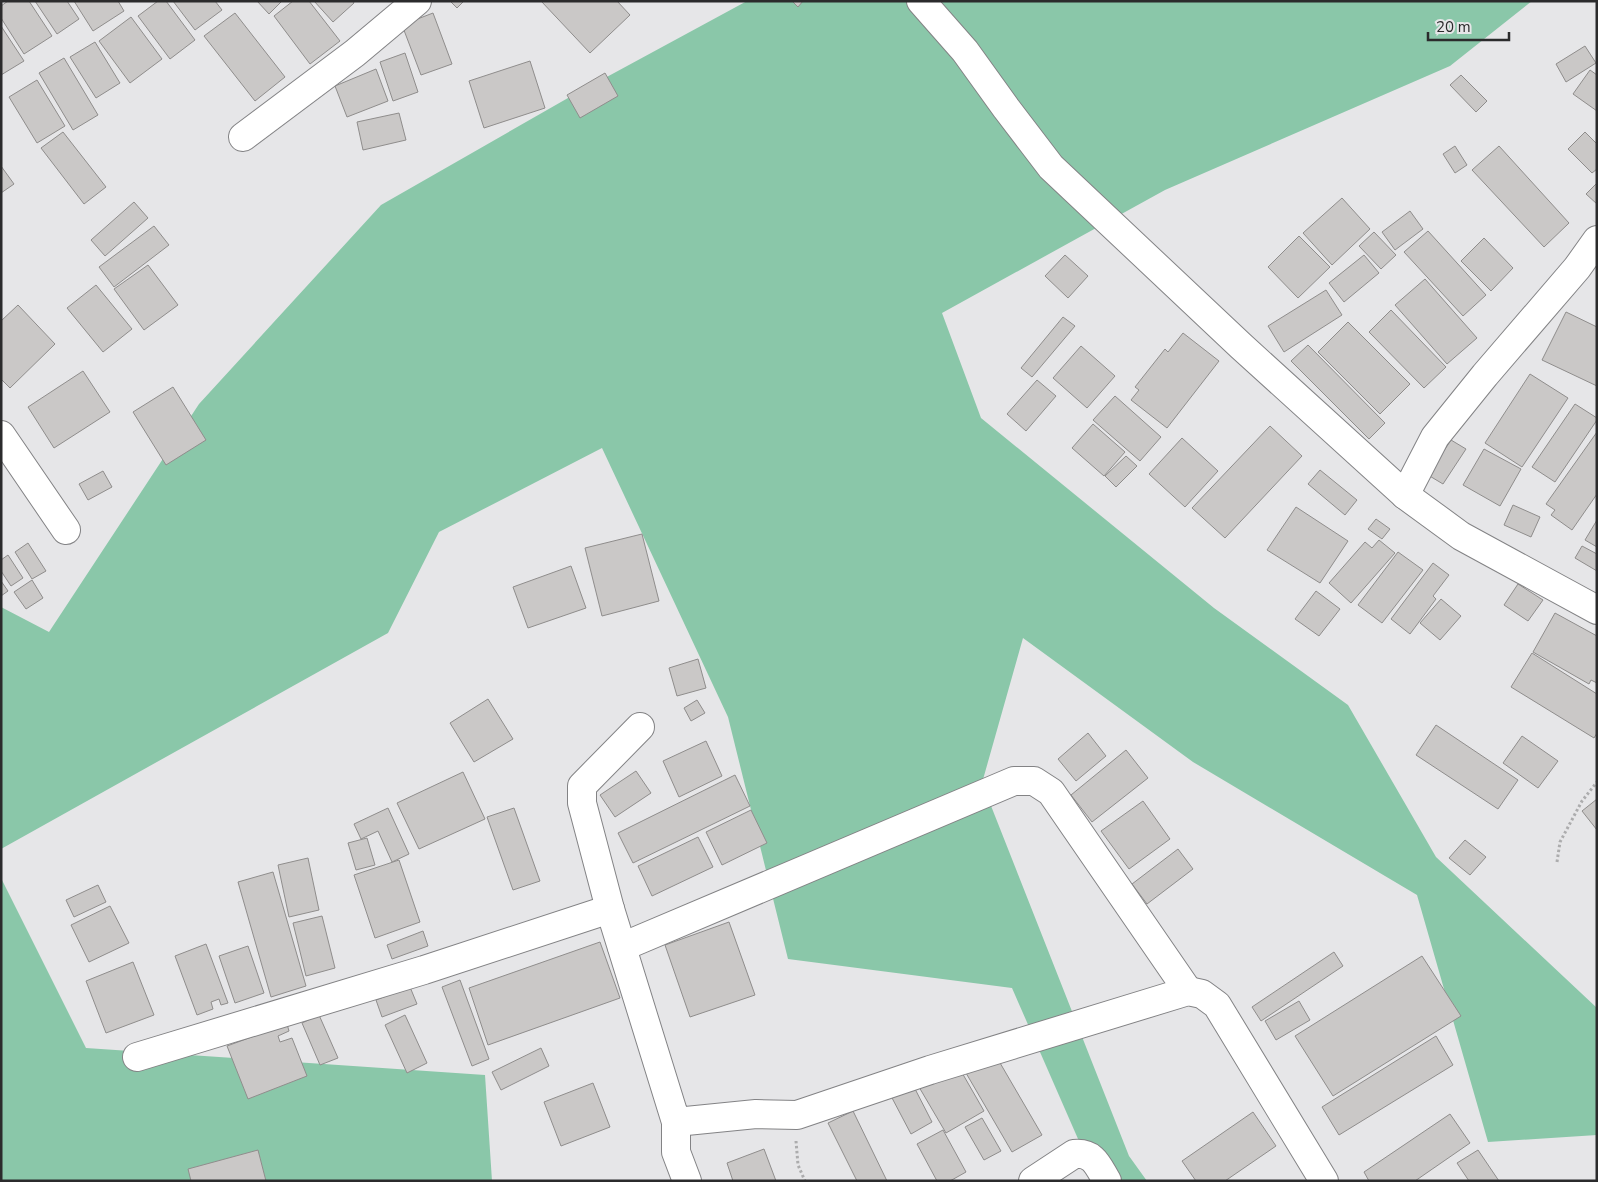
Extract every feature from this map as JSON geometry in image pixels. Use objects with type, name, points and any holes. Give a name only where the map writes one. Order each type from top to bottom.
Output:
[{"type":"street","points":[[243,137],[355,53],[417,1]]},
{"type":"street","points":[[921,1],[964,51],[1051,167],[1404,495],[1461,536],[1597,610]]},
{"type":"street","points":[[1404,495],[1434,438],[1576,268],[1597,240]]},
{"type":"street","points":[[1,435],[66,530]]},
{"type":"street","points":[[640,727],[582,786],[582,803],[610,910],[676,1122],[676,1152],[687,1181]]},
{"type":"street","points":[[622,947],[1014,781],[1034,782],[1051,792],[1188,992]]},
{"type":"street","points":[[137,1057],[424,970],[610,910]]},
{"type":"street","points":[[676,1122],[756,1114],[797,1115],[930,1070],[1188,992],[1202,994],[1217,1005],[1324,1181]]},
{"type":"street","points":[[1033,1181],[1074,1154],[1086,1154],[1092,1158],[1107,1181]]},
{"type":"path","points":[[1557,862],[1560,842],[1582,801],[1597,782]]},
{"type":"path","points":[[797,1115],[796,1144],[798,1165],[805,1181]]},
{"type":"green space","points":[[747,1],[1532,1],[1450,66],[1165,190],[942,313],[981,418],[1214,608],[1348,705],[1436,857],[1597,1008],[1597,1135],[1488,1142],[1417,895],[1193,762],[1023,638],[982,783],[1129,1156],[1147,1181],[1102,1181],[1089,1164],[1012,988],[788,959],[728,717],[602,448],[439,532],[388,633],[1,849],[1,607],[49,632],[199,404],[381,205],[568,98]]},
{"type":"green space","points":[[1,878],[86,1048],[485,1075],[492,1181],[1,1181]]},
{"type":"building","points":[[8,1],[29,1],[52,36],[24,54],[1,18],[1,6]]},
{"type":"building","points":[[35,1],[67,1],[79,19],[57,34]]},
{"type":"building","points":[[74,1],[118,1],[124,11],[93,31]]},
{"type":"building","points":[[158,1],[166,1],[195,40],[170,59],[138,16]]},
{"type":"building","points":[[173,1],[215,1],[222,10],[195,30]]},
{"type":"building","points":[[257,1],[282,1],[269,14]]},
{"type":"building","points":[[293,1],[309,1],[340,41],[310,64],[274,16]]},
{"type":"building","points":[[314,1],[353,1],[354,3],[333,22]]},
{"type":"building","points":[[450,1],[464,1],[457,8]]},
{"type":"building","points":[[541,1],[617,1],[630,15],[590,53]]},
{"type":"building","points":[[792,1],[803,1],[798,7]]},
{"type":"building","points":[[235,13],[285,77],[255,101],[204,36]]},
{"type":"building","points":[[433,13],[452,64],[421,75],[402,25]]},
{"type":"building","points":[[131,17],[162,59],[130,83],[99,41]]},
{"type":"building","points":[[1,26],[24,61],[1,75]]},
{"type":"building","points":[[95,42],[120,83],[96,98],[70,57]]},
{"type":"building","points":[[1585,46],[1596,63],[1566,82],[1556,64]]},
{"type":"building","points":[[405,53],[418,92],[393,101],[380,62]]},
{"type":"building","points":[[64,58],[98,115],[73,130],[39,73]]},
{"type":"building","points":[[530,61],[545,108],[484,128],[469,81]]},
{"type":"building","points":[[376,69],[388,101],[347,117],[335,86]]},
{"type":"building","points":[[1590,70],[1597,75],[1597,111],[1573,94]]},
{"type":"building","points":[[605,73],[618,96],[580,118],[567,95]]},
{"type":"building","points":[[1461,75],[1487,101],[1476,112],[1450,85]]},
{"type":"building","points":[[37,80],[65,126],[37,143],[9,97]]},
{"type":"building","points":[[399,113],[406,140],[363,150],[357,122]]},
{"type":"building","points":[[63,132],[106,187],[84,204],[41,148]]},
{"type":"building","points":[[1585,132],[1597,144],[1597,169],[1592,173],[1568,149]]},
{"type":"building","points":[[1455,146],[1467,165],[1455,173],[1443,154]]},
{"type":"building","points":[[1499,146],[1569,223],[1544,247],[1472,170]]},
{"type":"building","points":[[1,166],[14,184],[1,193]]},
{"type":"building","points":[[1597,183],[1597,204],[1586,194]]},
{"type":"building","points":[[1342,198],[1370,229],[1332,265],[1303,233]]},
{"type":"building","points":[[134,202],[148,218],[105,256],[91,240]]},
{"type":"building","points":[[1410,211],[1423,229],[1395,250],[1382,232]]},
{"type":"building","points":[[154,226],[169,245],[114,287],[99,267]]},
{"type":"building","points":[[1428,231],[1486,295],[1463,316],[1404,252]]},
{"type":"building","points":[[1374,232],[1396,255],[1381,269],[1359,246]]},
{"type":"building","points":[[1299,236],[1330,267],[1298,298],[1268,267]]},
{"type":"building","points":[[1484,238],[1513,268],[1491,291],[1461,261]]},
{"type":"building","points":[[1065,255],[1088,276],[1068,298],[1045,276]]},
{"type":"building","points":[[1364,255],[1379,273],[1344,302],[1329,283]]},
{"type":"building","points":[[148,265],[178,305],[144,330],[114,289]]},
{"type":"building","points":[[1425,279],[1477,338],[1447,364],[1395,305]]},
{"type":"building","points":[[96,285],[132,329],[103,352],[67,308]]},
{"type":"building","points":[[1326,290],[1342,315],[1284,352],[1268,326]]},
{"type":"building","points":[[18,305],[55,344],[10,388],[1,379],[1,321]]},
{"type":"building","points":[[1391,310],[1446,367],[1424,388],[1369,332]]},
{"type":"building","points":[[1566,312],[1597,327],[1597,386],[1542,360]]},
{"type":"building","points":[[1063,317],[1075,326],[1032,377],[1021,368]]},
{"type":"building","points":[[1348,322],[1410,384],[1380,414],[1318,352]]},
{"type":"building","points":[[1183,333],[1219,361],[1167,428],[1131,400],[1139,390],[1135,387],[1165,349],[1168,352]]},
{"type":"building","points":[[1308,345],[1385,423],[1369,439],[1291,361]]},
{"type":"building","points":[[1081,346],[1115,376],[1087,408],[1053,378]]},
{"type":"building","points":[[83,371],[110,412],[54,448],[28,407]]},
{"type":"building","points":[[1530,374],[1568,398],[1522,467],[1485,443]]},
{"type":"building","points":[[1037,380],[1056,396],[1026,431],[1007,414]]},
{"type":"building","points":[[173,387],[206,440],[166,465],[133,412]]},
{"type":"building","points":[[1115,396],[1161,437],[1140,461],[1093,420]]},
{"type":"building","points":[[1575,404],[1597,418],[1597,420],[1555,482],[1532,467]]},
{"type":"building","points":[[1093,424],[1125,452],[1104,476],[1072,448]]},
{"type":"building","points":[[1270,426],[1302,456],[1225,538],[1192,508]]},
{"type":"building","points":[[1597,432],[1597,494],[1572,530],[1551,515],[1555,510],[1546,504]]},
{"type":"building","points":[[1182,438],[1218,471],[1185,507],[1149,474]]},
{"type":"building","points":[[1451,440],[1466,449],[1443,484],[1428,475]]},
{"type":"building","points":[[1484,449],[1521,469],[1500,506],[1463,485]]},
{"type":"building","points":[[1126,456],[1137,466],[1116,487],[1105,476]]},
{"type":"building","points":[[1320,470],[1357,500],[1345,515],[1308,484]]},
{"type":"building","points":[[103,471],[112,487],[88,500],[79,484]]},
{"type":"building","points":[[1513,505],[1540,517],[1531,537],[1504,525]]},
{"type":"building","points":[[1296,507],[1348,541],[1320,583],[1267,550]]},
{"type":"building","points":[[1376,519],[1390,529],[1382,539],[1368,529]]},
{"type":"building","points":[[1597,520],[1597,547],[1585,540]]},
{"type":"building","points":[[642,534],[659,601],[602,616],[585,548]]},
{"type":"building","points":[[1379,540],[1395,553],[1351,603],[1329,583],[1365,542],[1372,548]]},
{"type":"building","points":[[28,543],[46,571],[32,579],[15,552]]},
{"type":"building","points":[[1582,546],[1597,554],[1597,571],[1575,558]]},
{"type":"building","points":[[1398,552],[1423,570],[1382,623],[1358,605]]},
{"type":"building","points":[[8,555],[23,578],[11,586],[1,571],[1,560]]},
{"type":"building","points":[[1433,563],[1449,575],[1433,596],[1436,599],[1410,634],[1391,619]]},
{"type":"building","points":[[571,566],[586,608],[528,628],[513,587]]},
{"type":"building","points":[[32,580],[43,598],[26,609],[14,592]]},
{"type":"building","points":[[1,581],[8,591],[1,596]]},
{"type":"building","points":[[1518,584],[1543,600],[1528,621],[1504,605]]},
{"type":"building","points":[[1316,591],[1340,609],[1319,636],[1295,619]]},
{"type":"building","points":[[1441,599],[1461,616],[1440,640],[1420,623]]},
{"type":"building","points":[[1555,613],[1597,636],[1597,683],[1591,680],[1589,684],[1533,652]]},
{"type":"building","points":[[1532,653],[1597,694],[1597,733],[1594,738],[1511,687]]},
{"type":"building","points":[[698,659],[706,688],[677,696],[669,668]]},
{"type":"building","points":[[488,699],[513,739],[474,762],[450,723]]},
{"type":"building","points":[[697,700],[705,713],[691,721],[684,708]]},
{"type":"building","points":[[1436,725],[1518,780],[1498,809],[1416,755]]},
{"type":"building","points":[[1088,733],[1106,756],[1076,781],[1058,759]]},
{"type":"building","points":[[1522,736],[1558,761],[1538,788],[1503,763]]},
{"type":"building","points":[[706,741],[722,776],[679,797],[663,761]]},
{"type":"building","points":[[1126,750],[1148,778],[1092,822],[1071,795]]},
{"type":"building","points":[[636,771],[651,793],[615,817],[600,795]]},
{"type":"building","points":[[463,772],[485,819],[419,849],[397,803]]},
{"type":"building","points":[[735,775],[750,806],[633,863],[618,833]]},
{"type":"building","points":[[1597,799],[1597,830],[1582,811]]},
{"type":"building","points":[[1143,801],[1170,839],[1129,869],[1101,831]]},
{"type":"building","points":[[388,808],[409,854],[392,862],[378,831],[361,839],[354,824]]},
{"type":"building","points":[[514,808],[540,881],[513,890],[487,817]]},
{"type":"building","points":[[751,810],[767,843],[722,865],[706,832]]},
{"type":"building","points":[[698,837],[713,867],[652,896],[638,866]]},
{"type":"building","points":[[367,838],[375,865],[356,870],[348,843]]},
{"type":"building","points":[[1465,840],[1486,857],[1470,875],[1449,858]]},
{"type":"building","points":[[1178,849],[1193,869],[1147,904],[1132,884]]},
{"type":"building","points":[[308,858],[319,910],[289,917],[278,865]]},
{"type":"building","points":[[399,860],[420,922],[375,938],[354,875]]},
{"type":"building","points":[[273,872],[306,986],[271,997],[238,882]]},
{"type":"building","points":[[98,885],[106,902],[74,917],[66,900]]},
{"type":"building","points":[[110,906],[129,943],[89,962],[71,925]]},
{"type":"building","points":[[322,916],[335,968],[306,976],[293,923]]},
{"type":"building","points":[[729,922],[755,995],[690,1017],[665,945]]},
{"type":"building","points":[[423,931],[428,946],[392,959],[387,945]]},
{"type":"building","points":[[600,942],[620,998],[488,1045],[469,988]]},
{"type":"building","points":[[206,944],[228,1003],[221,1005],[219,999],[211,1002],[213,1009],[197,1015],[175,956]]},
{"type":"building","points":[[248,946],[264,993],[235,1003],[219,956]]},
{"type":"building","points":[[1334,952],[1343,966],[1261,1021],[1252,1007]]},
{"type":"building","points":[[1422,956],[1461,1016],[1333,1096],[1295,1036]]},
{"type":"building","points":[[133,962],[154,1015],[106,1033],[86,981]]},
{"type":"building","points":[[460,980],[489,1059],[472,1066],[442,987]]},
{"type":"building","points":[[410,987],[417,1004],[382,1017],[376,1000]]},
{"type":"building","points":[[1299,1001],[1310,1020],[1276,1040],[1265,1021]]},
{"type":"building","points":[[319,1015],[338,1058],[320,1065],[302,1023]]},
{"type":"building","points":[[405,1015],[427,1063],[407,1073],[385,1025]]},
{"type":"building","points":[[287,1024],[289,1031],[278,1036],[280,1042],[292,1038],[307,1076],[248,1099],[227,1046]]},
{"type":"building","points":[[1436,1036],[1453,1065],[1339,1135],[1322,1107]]},
{"type":"building","points":[[541,1048],[549,1066],[501,1090],[492,1072]]},
{"type":"building","points":[[996,1056],[1042,1135],[1012,1152],[966,1073]]},
{"type":"building","points":[[957,1064],[984,1111],[946,1133],[919,1087]]},
{"type":"building","points":[[593,1083],[610,1127],[561,1146],[544,1102]]},
{"type":"building","points":[[913,1085],[932,1122],[911,1134],[891,1096]]},
{"type":"building","points":[[853,1111],[887,1181],[857,1181],[828,1123]]},
{"type":"building","points":[[1253,1112],[1276,1146],[1225,1181],[1196,1181],[1182,1161]]},
{"type":"building","points":[[1450,1114],[1470,1143],[1415,1181],[1369,1181],[1364,1172]]},
{"type":"building","points":[[982,1118],[1001,1151],[984,1160],[965,1127]]},
{"type":"building","points":[[943,1130],[966,1172],[950,1181],[937,1181],[917,1144]]},
{"type":"building","points":[[764,1149],[776,1181],[733,1181],[727,1163]]},
{"type":"building","points":[[258,1150],[266,1181],[191,1181],[188,1169]]},
{"type":"building","points":[[1478,1150],[1499,1181],[1469,1181],[1457,1163]]}]
